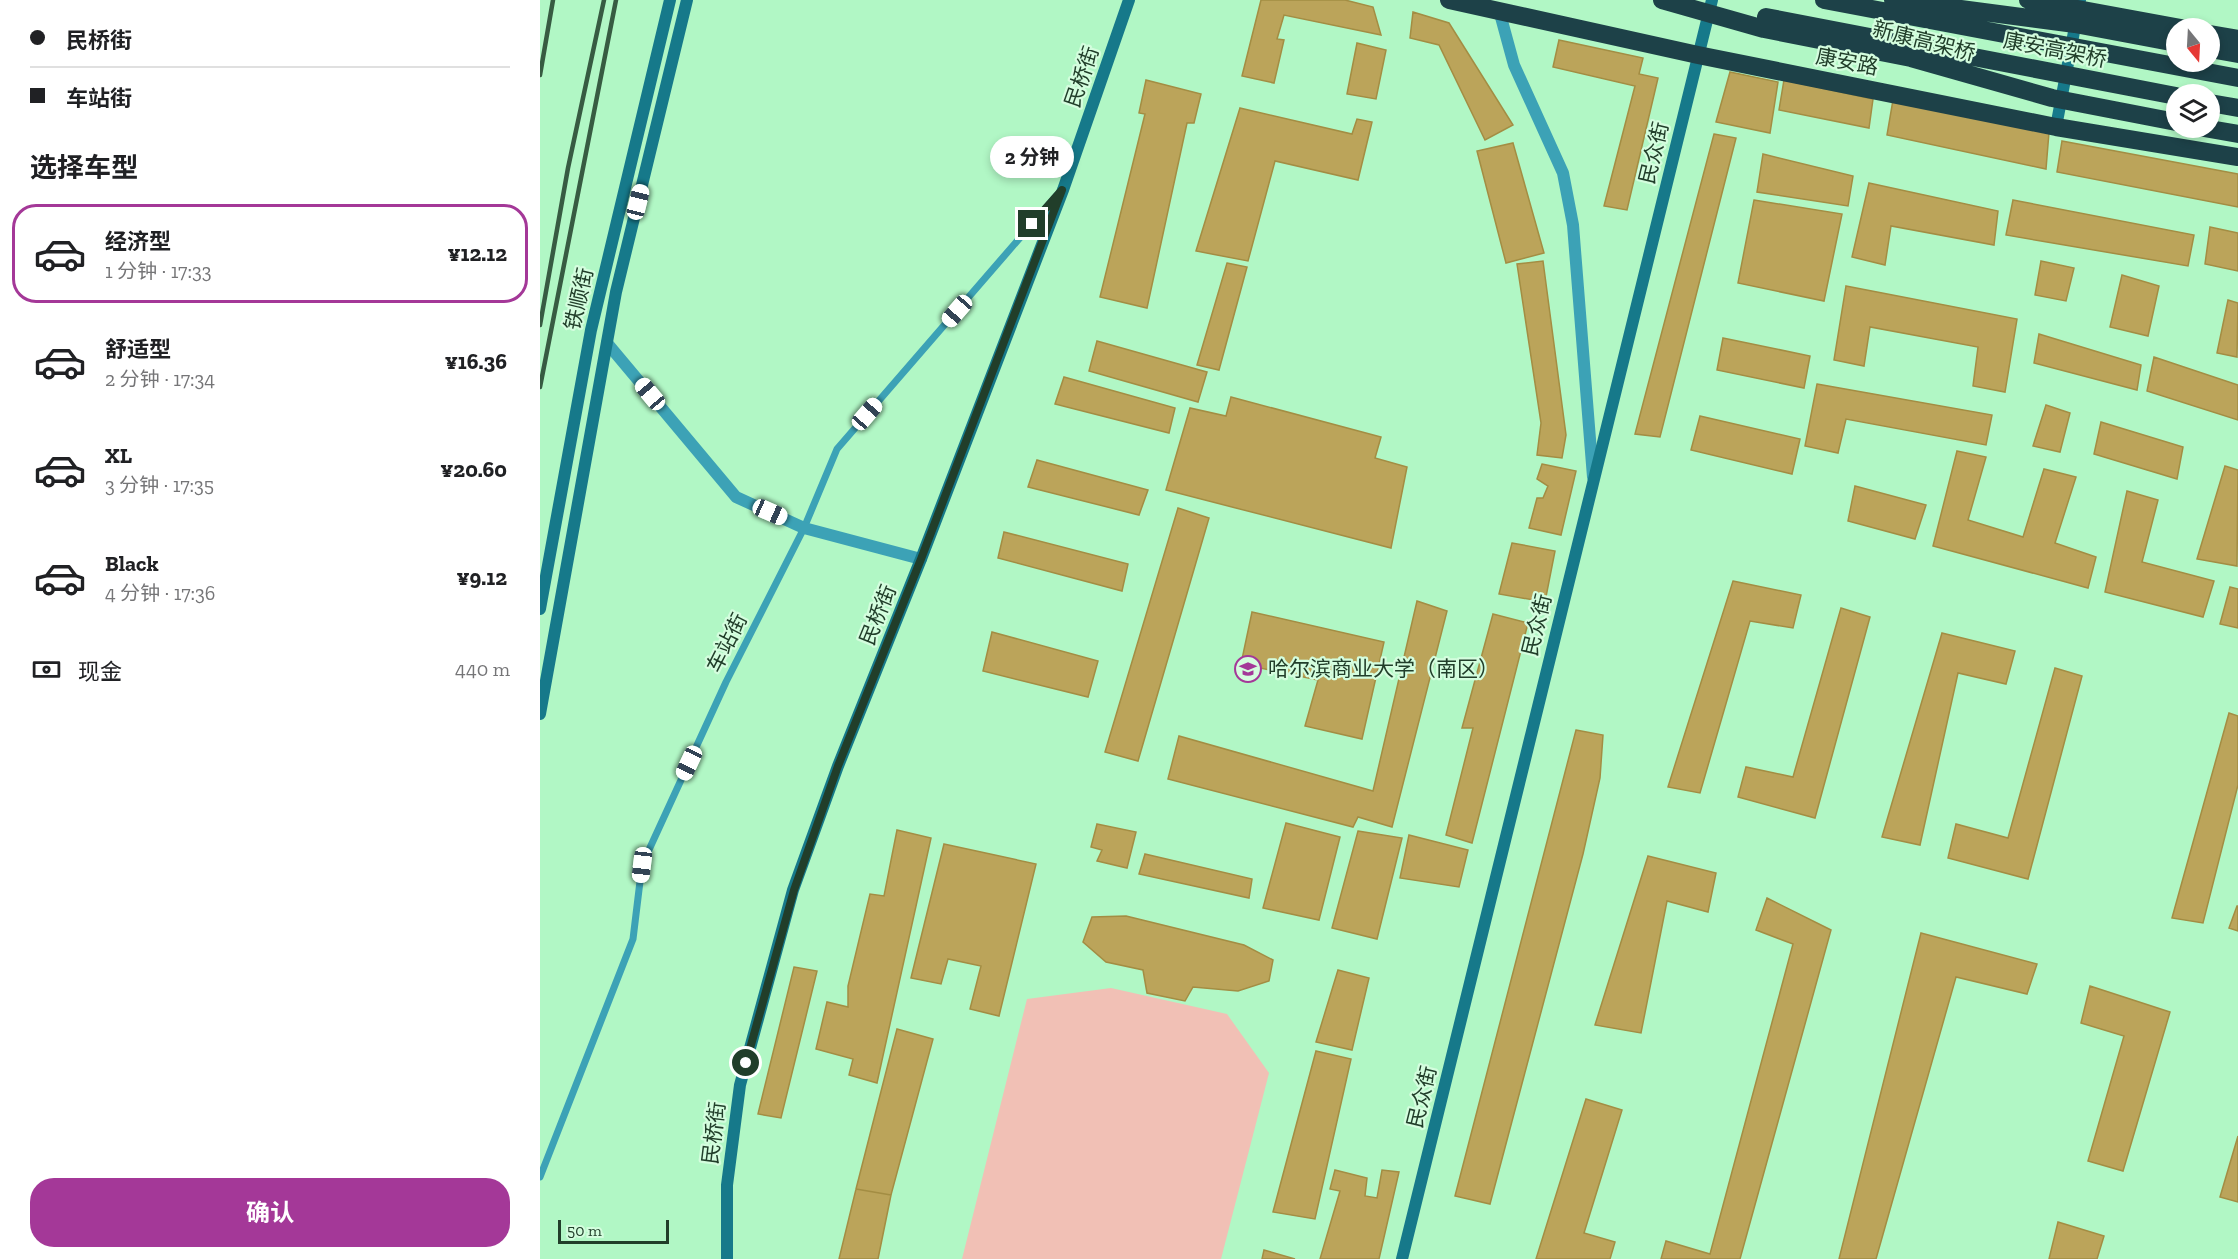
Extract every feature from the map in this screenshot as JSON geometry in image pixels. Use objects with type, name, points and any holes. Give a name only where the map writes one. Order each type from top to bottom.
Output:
[{"type":"highway","name":"康安路","points":[[1449,0],[1698,55],[2056,127],[2238,157]]},
{"type":"highway","name":"新康高架桥","points":[[1662,0],[1764,29],[1911,58],[2052,98],[2166,120]]},
{"type":"highway","name":"康安高架桥","points":[[1678,0],[2166,94]]},
{"type":"highway","name":"康安高架桥","points":[[1824,0],[2238,78]]},
{"type":"highway","points":[[1893,0],[2075,24],[2166,41]]},
{"type":"highway","points":[[2028,0],[2079,5],[2166,25]]},
{"type":"highway","points":[[2220,36],[2238,39]]},
{"type":"highway","points":[[2220,51],[2238,54]]},
{"type":"highway","points":[[2220,104],[2238,108]]},
{"type":"highway","points":[[2220,131],[2238,134]]},
{"type":"main road","name":"铁顺街","points":[[540,609],[591,330],[670,0]]},
{"type":"main road","points":[[540,714],[616,292],[687,0]]},
{"type":"main road","name":"民桥街","points":[[727,1259],[727,1185],[740,1085],[794,890],[838,766],[921,559],[1062,190],[1129,0]]},
{"type":"main road","name":"民众街","points":[[1402,1259],[1712,0]]},
{"type":"main road","points":[[2056,127],[2079,5]]},
{"type":"street","points":[[1499,10],[1515,65],[1563,173],[1573,225],[1593,477]]},
{"type":"street","points":[[607,343],[736,497],[804,528],[921,559]]},
{"type":"lane","name":"车站街","points":[[540,1177],[633,939],[642,865],[726,682],[804,528],[837,449],[1062,190]]},
{"type":"shaded area","points":[[1111,988],[1227,1014],[1269,1073],[1221,1259],[962,1259],[1027,999]]},
{"type":"building","points":[[1261,0],[1345,0],[1373,7],[1381,35],[1284,15],[1277,39],[1284,40],[1274,83],[1242,76]]},
{"type":"building","points":[[1413,12],[1449,23],[1513,125],[1485,140],[1439,45],[1410,38]]},
{"type":"building","points":[[1559,40],[1643,58],[1639,74],[1658,78],[1627,210],[1604,206],[1635,86],[1553,67]]},
{"type":"building","points":[[1357,43],[1386,50],[1376,99],[1347,94]]},
{"type":"building","points":[[1730,72],[1778,82],[1770,133],[1716,122]]},
{"type":"building","points":[[1146,80],[1201,94],[1194,123],[1187,123],[1147,308],[1100,297],[1145,114],[1139,113]]},
{"type":"building","points":[[1784,80],[1873,99],[1869,128],[1779,110]]},
{"type":"building","points":[[1893,100],[2049,132],[2046,169],[1887,135]]},
{"type":"building","points":[[1240,108],[1352,134],[1357,119],[1372,122],[1358,180],[1275,161],[1248,261],[1196,251]]},
{"type":"building","points":[[1714,134],[1736,138],[1660,437],[1635,434]]},
{"type":"building","points":[[2062,141],[2238,174],[2238,207],[2057,172]]},
{"type":"building","points":[[1513,143],[1544,253],[1506,263],[1477,151]]},
{"type":"building","points":[[1763,154],[1853,176],[1848,206],[1757,192]]},
{"type":"building","points":[[1869,183],[1998,211],[1994,245],[1891,226],[1885,265],[1852,257]]},
{"type":"building","points":[[1754,200],[1842,214],[1824,301],[1738,283]]},
{"type":"building","points":[[2013,200],[2194,235],[2188,266],[2006,235]]},
{"type":"building","points":[[2210,227],[2238,233],[2238,271],[2205,264]]},
{"type":"building","points":[[1543,261],[1566,435],[1562,458],[1537,455],[1541,423],[1517,264]]},
{"type":"building","points":[[2041,261],[2074,268],[2066,301],[2035,295]]},
{"type":"building","points":[[1227,263],[1247,267],[1219,370],[1197,365]]},
{"type":"building","points":[[2122,275],[2159,286],[2148,336],[2110,327]]},
{"type":"building","points":[[1846,286],[2017,319],[2005,392],[1973,386],[1978,347],[1870,327],[1864,366],[1834,360]]},
{"type":"building","points":[[2228,300],[2238,303],[2237,357],[2217,353]]},
{"type":"building","points":[[2039,334],[2141,365],[2137,390],[2034,363]]},
{"type":"building","points":[[1723,338],[1810,356],[1804,388],[1717,370]]},
{"type":"building","points":[[1097,341],[1207,372],[1198,402],[1089,371]]},
{"type":"building","points":[[2154,357],[2238,385],[2238,420],[2147,391]]},
{"type":"building","points":[[1064,377],[1175,408],[1169,433],[1055,404]]},
{"type":"building","points":[[1817,384],[1992,415],[1986,445],[1846,419],[1838,453],[1805,446]]},
{"type":"building","points":[[1231,397],[1381,437],[1375,458],[1407,467],[1391,548],[1166,490],[1190,408],[1226,416]]},
{"type":"building","points":[[2046,405],[2070,413],[2060,452],[2033,446]]},
{"type":"building","points":[[1700,416],[1800,439],[1792,474],[1691,450]]},
{"type":"building","points":[[2101,422],[2183,447],[2177,479],[2094,454]]},
{"type":"building","points":[[1957,451],[1986,457],[1968,520],[2023,537],[2044,469],[2076,477],[2055,543],[2096,557],[2088,588],[1933,546]]},
{"type":"building","points":[[1037,460],[1148,490],[1139,515],[1028,487]]},
{"type":"building","points":[[1542,464],[1576,471],[1561,535],[1529,528],[1537,498],[1543,498],[1548,486],[1537,479]]},
{"type":"building","points":[[2225,466],[2238,470],[2237,566],[2197,559]]},
{"type":"building","points":[[1855,486],[1926,505],[1915,539],[1848,521]]},
{"type":"building","points":[[2127,491],[2158,500],[2142,562],[2214,581],[2203,617],[2105,592]]},
{"type":"building","points":[[1178,508],[1209,518],[1138,761],[1105,752]]},
{"type":"building","points":[[1004,532],[1128,564],[1122,591],[998,558]]},
{"type":"building","points":[[1512,543],[1555,551],[1545,602],[1499,594]]},
{"type":"building","points":[[1733,581],[1801,595],[1793,628],[1750,621],[1700,793],[1668,787]]},
{"type":"building","points":[[2230,587],[2238,589],[2238,628],[2220,624]]},
{"type":"building","points":[[1417,601],[1447,611],[1392,827],[1358,817],[1353,827],[1168,779],[1179,736],[1373,791]]},
{"type":"building","points":[[1841,608],[1870,617],[1815,818],[1738,797],[1746,767],[1793,777]]},
{"type":"building","points":[[1252,612],[1384,642],[1362,739],[1305,726],[1318,680],[1241,664]]},
{"type":"building","points":[[1493,614],[1528,623],[1472,843],[1446,835],[1473,728],[1462,728]]},
{"type":"building","points":[[992,632],[1098,661],[1088,697],[983,671]]},
{"type":"building","points":[[1942,633],[2015,651],[2006,684],[1958,673],[1920,845],[1882,837]]},
{"type":"building","points":[[2055,668],[2082,676],[2028,879],[1948,858],[1956,824],[2008,838]]},
{"type":"building","points":[[2229,713],[2238,716],[2238,785],[2203,923],[2172,918]]},
{"type":"building","points":[[1576,730],[1603,735],[1600,778],[1583,854],[1490,1204],[1455,1196]]},
{"type":"building","points":[[1286,823],[1340,837],[1319,920],[1263,908]]},
{"type":"building","points":[[1097,824],[1136,832],[1127,868],[1097,861],[1102,850],[1091,847]]},
{"type":"building","points":[[897,830],[931,838],[877,1083],[849,1075],[853,1059],[816,1049],[827,1002],[848,1007],[848,986],[870,894],[884,896]]},
{"type":"building","points":[[1358,831],[1402,838],[1377,939],[1332,928]]},
{"type":"building","points":[[1409,835],[1468,850],[1459,887],[1400,878]]},
{"type":"building","points":[[944,844],[1036,864],[999,1016],[970,1009],[981,966],[948,959],[941,984],[911,978]]},
{"type":"building","points":[[1145,854],[1252,879],[1249,898],[1139,874]]},
{"type":"building","points":[[1648,856],[1716,873],[1708,912],[1667,901],[1641,1033],[1595,1025]]},
{"type":"building","points":[[1767,898],[1831,930],[1740,1259],[1661,1259],[1666,1241],[1710,1254],[1793,944],[1756,930]]},
{"type":"building","points":[[2238,906],[2238,931],[2229,928]]},
{"type":"building","points":[[1126,916],[1244,945],[1273,960],[1269,981],[1238,991],[1193,987],[1185,1001],[1147,993],[1143,970],[1106,962],[1083,942],[1092,917]]},
{"type":"building","points":[[1921,933],[2037,964],[2027,994],[1956,977],[1876,1259],[1839,1259]]},
{"type":"building","points":[[794,967],[817,971],[781,1118],[758,1114]]},
{"type":"building","points":[[1338,970],[1369,978],[1352,1050],[1316,1042]]},
{"type":"building","points":[[2090,986],[2170,1012],[2123,1171],[2088,1161],[2124,1036],[2081,1023]]},
{"type":"building","points":[[897,1029],[933,1039],[891,1195],[856,1189]]},
{"type":"building","points":[[1316,1051],[1351,1059],[1315,1219],[1273,1212]]},
{"type":"building","points":[[1586,1099],[1622,1110],[1584,1233],[1615,1242],[1610,1259],[1536,1259]]},
{"type":"building","points":[[2238,1136],[2238,1202],[2220,1197]]},
{"type":"building","points":[[1335,1170],[1367,1178],[1365,1196],[1377,1198],[1382,1170],[1399,1172],[1379,1259],[1320,1259],[1340,1191],[1330,1189]]},
{"type":"building","points":[[856,1189],[891,1195],[878,1259],[839,1259]]},
{"type":"building","points":[[2058,1222],[2104,1236],[2097,1259],[2049,1259]]},
{"type":"building","points":[[1264,1250],[1295,1259],[1262,1259]]},
{"type":"railway","points":[[540,75],[553,0]]},
{"type":"railway","points":[[540,325],[568,168],[604,0]]},
{"type":"railway","points":[[540,387],[616,0]]},
{"type":"place","name":"哈尔滨商业大学（南区）","points":[[1248,669]]},
{"type":"route","points":[[746,1063],[794,890],[838,766],[921,559],[1062,190],[1032,224]]}]
